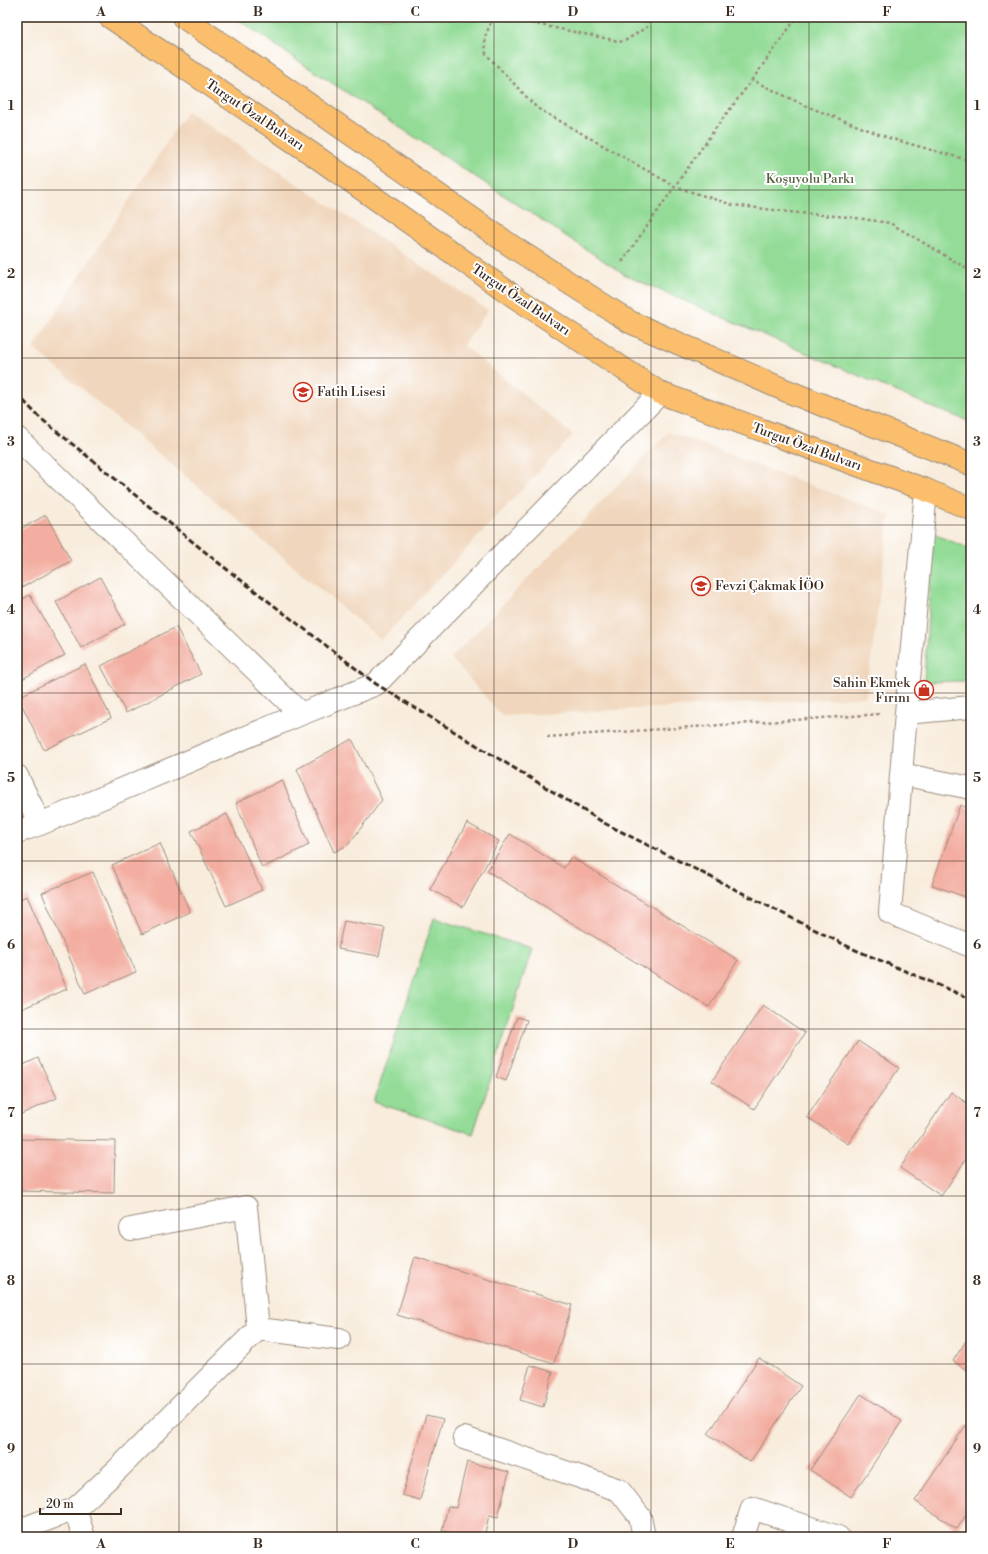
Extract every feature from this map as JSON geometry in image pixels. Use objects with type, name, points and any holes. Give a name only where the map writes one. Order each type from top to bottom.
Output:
[{"type":"main road","name":"Turgut Özal Bulvarı","points":[[110,17],[318,158],[512,295],[660,393],[926,490],[971,509]]},
{"type":"main road","points":[[183,17],[513,247],[630,322],[787,391],[971,464]]},
{"type":"street","points":[[17,832],[40,824],[376,684],[660,393]]},
{"type":"street","points":[[17,438],[302,714]]},
{"type":"street","points":[[926,490],[890,914],[971,946]]},
{"type":"street","points":[[906,712],[971,707]]},
{"type":"street","points":[[901,774],[971,788]]},
{"type":"street","points":[[17,776],[40,824]]},
{"type":"street","points":[[132,1229],[246,1207],[258,1329]]},
{"type":"street","points":[[258,1329],[339,1339]]},
{"type":"street","points":[[17,1531],[75,1509],[118,1469],[258,1329]]},
{"type":"street","points":[[464,1438],[619,1490],[640,1517],[644,1537]]},
{"type":"street","points":[[743,1537],[752,1508],[838,1537]]},
{"type":"street","points":[[75,1509],[84,1537]]},
{"type":"path","points":[[493,17],[485,37],[486,54],[537,108],[676,187],[733,205],[798,213],[849,217],[890,223],[971,271]]},
{"type":"path","points":[[502,17],[622,42],[647,27],[648,17]]},
{"type":"path","points":[[622,262],[676,187],[715,129],[797,17]]},
{"type":"path","points":[[752,80],[806,106],[889,138],[971,161]]},
{"type":"path","points":[[547,737],[906,712]]},
{"type":"shaded area","name":"Fatih Lisesi","points":[[187,111],[488,310],[463,345],[573,435],[381,640],[33,348]]},
{"type":"shaded area","name":"Fevzi Çakmak İÖO","points":[[669,432],[890,515],[866,697],[502,716],[451,658]]},
{"type":"green space","name":"Koşuyolu Parkı","points":[[235,17],[971,17],[971,422],[934,408],[627,276],[294,58]]},
{"type":"green space","points":[[933,534],[971,549],[971,681],[924,682]]},
{"type":"green space","points":[[434,918],[532,949],[473,1134],[374,1102]]},
{"type":"building","points":[[17,503],[21,511],[17,514]]},
{"type":"building","points":[[46,515],[71,561],[17,590],[17,531]]},
{"type":"building","points":[[100,577],[125,624],[81,648],[56,602]]},
{"type":"building","points":[[30,595],[65,655],[17,682],[17,602]]},
{"type":"building","points":[[176,627],[201,674],[126,713],[101,666]]},
{"type":"building","points":[[85,664],[111,718],[44,750],[18,697]]},
{"type":"building","points":[[352,739],[382,800],[348,845],[334,852],[297,769]]},
{"type":"building","points":[[282,780],[309,845],[262,868],[236,803]]},
{"type":"building","points":[[960,805],[971,809],[971,899],[932,885]]},
{"type":"building","points":[[227,814],[262,890],[226,906],[191,831]]},
{"type":"building","points":[[467,823],[499,841],[463,907],[430,889]]},
{"type":"building","points":[[510,834],[564,868],[571,857],[738,960],[709,1007],[487,871]]},
{"type":"building","points":[[160,843],[190,912],[142,934],[112,865]]},
{"type":"building","points":[[93,872],[136,972],[85,994],[42,893]]},
{"type":"building","points":[[27,896],[67,989],[17,1011],[17,900]]},
{"type":"building","points":[[344,921],[385,928],[379,956],[338,949]]},
{"type":"building","points":[[763,1005],[805,1033],[754,1109],[712,1081]]},
{"type":"building","points":[[517,1017],[527,1020],[506,1081],[496,1077]]},
{"type":"building","points":[[858,1041],[899,1068],[848,1144],[807,1117]]},
{"type":"building","points":[[38,1058],[57,1098],[17,1116],[17,1068]]},
{"type":"building","points":[[951,1092],[971,1106],[971,1152],[941,1196],[900,1168]]},
{"type":"building","points":[[17,1139],[115,1141],[114,1193],[17,1191]]},
{"type":"building","points":[[415,1257],[572,1305],[554,1363],[397,1315]]},
{"type":"building","points":[[971,1333],[971,1373],[953,1361]]},
{"type":"building","points":[[759,1358],[801,1386],[750,1462],[708,1434]]},
{"type":"building","points":[[530,1365],[553,1372],[543,1407],[520,1400]]},
{"type":"building","points":[[861,1394],[902,1421],[851,1497],[810,1470]]},
{"type":"building","points":[[426,1415],[443,1419],[420,1500],[402,1495]]},
{"type":"building","points":[[966,1425],[971,1428],[971,1507],[957,1529],[915,1501]]},
{"type":"building","points":[[467,1462],[509,1472],[498,1517],[489,1515],[484,1537],[450,1537],[451,1533],[442,1531],[448,1506],[456,1508]]},
{"type":"railway","points":[[17,394],[39,417],[220,564],[376,684],[606,824],[851,948],[971,999]]},
{"type":"place","name":"Fatih Lisesi","points":[[303,392]]},
{"type":"place","name":"Fevzi Çakmak İÖO","points":[[701,586]]},
{"type":"place","name":"Sahin Ekmek Fırını","points":[[924,690]]}]
